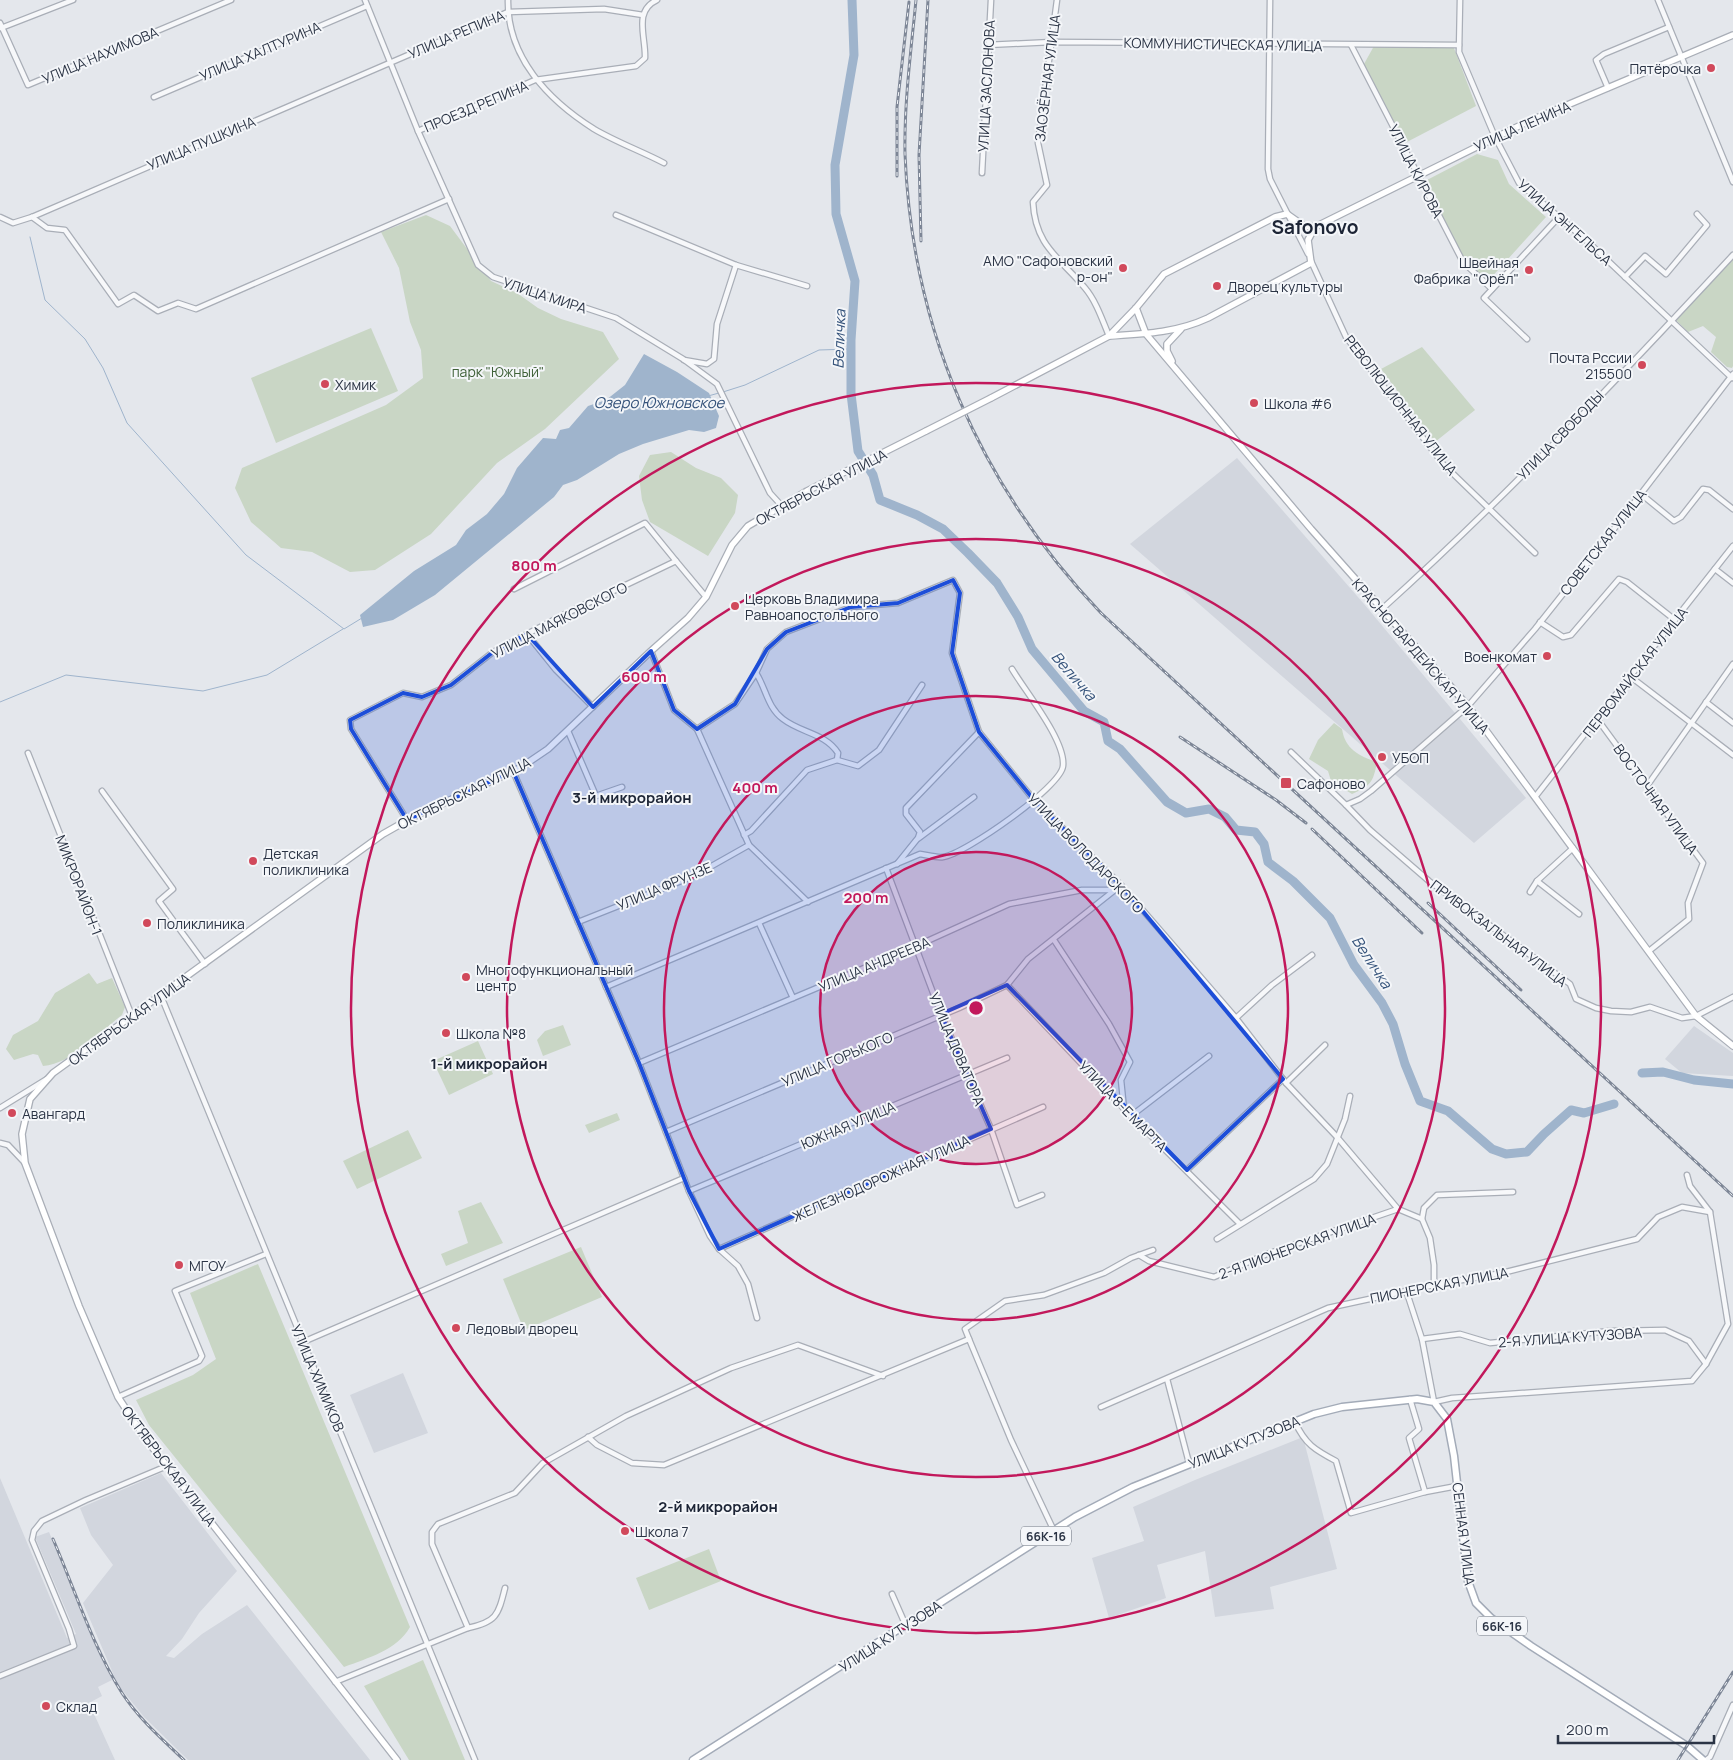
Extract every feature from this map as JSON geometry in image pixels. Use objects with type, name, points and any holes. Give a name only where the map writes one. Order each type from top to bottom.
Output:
[{"type":"main road","name":"УЛИЦА ЛЕНИНА","points":[[1315,227],[1495,137],[1733,35]]},
{"type":"main road","name":"ОКТЯБРЬСКАЯ УЛИЦА","points":[[397,1760],[167,1466],[118,1398],[79,1306],[25,1163],[22,1134],[30,1099],[48,1078],[383,834],[407,820],[512,771],[548,749],[688,618],[706,597],[737,538],[748,526],[781,505],[1109,336],[1136,308],[1164,274],[1274,217],[1287,214]]},
{"type":"main road","points":[[1287,214],[1304,226],[1315,227],[1308,240],[1311,263]]},
{"type":"main road","name":"ОКТЯБРЬСКАЯ УЛИЦА","points":[[1109,336],[1146,334],[1182,328],[1208,318],[1311,263]]},
{"type":"main road","name":"КРАСНОГВАРДЕЙСКАЯ УЛИЦА","points":[[1136,308],[1146,334],[1174,368],[1311,529],[1468,706],[1696,1016],[1733,1046]]},
{"type":"main road","points":[[1174,368],[1167,351],[1167,344],[1182,328]]},
{"type":"main road","name":"УЛИЦА КУТУЗОВА","points":[[693,1760],[1054,1531],[1133,1486],[1294,1422],[1342,1407],[1410,1399],[1427,1399],[1434,1402]]},
{"type":"main road","name":"СЕННАЯ УЛИЦА","points":[[1434,1402],[1447,1419],[1468,1581],[1472,1594],[1481,1609],[1531,1646],[1705,1760]]},
{"type":"street","points":[[1,27],[74,0]]},
{"type":"street","name":"УЛИЦА НАХИМОВА","points":[[1,27],[28,85],[231,0]]},
{"type":"street","name":"УЛИЦА МИРА","points":[[365,0],[418,131],[478,265],[493,277],[616,318],[683,359],[717,384],[770,493],[781,505]]},
{"type":"street","points":[[508,0],[508,12],[513,38],[535,80],[594,128],[664,163]]},
{"type":"street","points":[[643,15],[650,3],[657,0]]},
{"type":"street","name":"УЛИЦА ЗАСЛОНОВА","points":[[982,173],[990,0]]},
{"type":"street","name":"ЗАОЗЁРНАЯ УЛИЦА","points":[[1057,0],[1038,142],[1047,185],[1032,202],[1033,216],[1048,249],[1085,288],[1095,303],[1109,336]]},
{"type":"street","points":[[1270,0],[1268,169],[1270,179],[1287,214]]},
{"type":"street","name":"УЛИЦА ЭНГЕЛЬСА","points":[[1460,0],[1459,52],[1495,137],[1519,183],[1626,278],[1732,377]]},
{"type":"street","points":[[1658,0],[1731,171],[1733,182]]},
{"type":"street","name":"УЛИЦА ХАЛТУРИНА","points":[[154,97],[367,6]]},
{"type":"street","name":"УЛИЦА РЕПИНА","points":[[389,62],[508,12],[604,9],[643,15]]},
{"type":"street","name":"ПРОЕЗД РЕПИНА","points":[[418,131],[535,80],[622,69],[642,62],[646,58],[643,15]]},
{"type":"street","points":[[1608,88],[1596,60],[1604,54],[1669,27]]},
{"type":"street","name":"КОММУНИСТИЧЕСКАЯ УЛИЦА","points":[[987,45],[1052,42],[1459,45]]},
{"type":"street","name":"УЛИЦА КИРОВА","points":[[1350,45],[1419,174],[1463,262],[1492,289]]},
{"type":"street","name":"УЛИЦА ПУШКИНА","points":[[0,217],[13,223],[32,217],[389,62]]},
{"type":"street","points":[[32,217],[47,228],[65,230],[118,304],[134,295],[158,311],[178,303],[196,309],[449,199]]},
{"type":"street","name":"РЕВОЛЮЦИОННАЯ УЛИЦА","points":[[1287,214],[1346,337],[1443,464],[1535,553]]},
{"type":"street","points":[[1626,278],[1645,256],[1666,274],[1707,225],[1697,214]]},
{"type":"street","points":[[616,215],[736,265],[807,286]]},
{"type":"street","points":[[1526,339],[1484,298],[1559,217]]},
{"type":"street","name":"УЛИЦА СВОБОДЫ","points":[[1382,609],[1488,509],[1672,321],[1733,255]]},
{"type":"street","points":[[683,359],[707,364],[714,359],[718,324],[736,265]]},
{"type":"street","name":"СОВЕТСКАЯ УЛИЦА","points":[[1468,706],[1540,622],[1732,377]]},
{"type":"street","points":[[1641,494],[1674,521],[1682,517],[1702,490],[1709,490],[1733,508]]},
{"type":"street","points":[[514,589],[644,523],[706,597]]},
{"type":"street","name":"ПЕРВОМАЙСКАЯ УЛИЦА","points":[[1535,797],[1598,720],[1733,546]]},
{"type":"street","name":"УЛИЦА МАЯКОВСКОГО","points":[[407,820],[351,729],[350,720],[403,693],[422,697],[451,685],[493,652],[676,561]]},
{"type":"street","points":[[1715,569],[1733,583]]},
{"type":"street","points":[[1540,622],[1563,636],[1571,635],[1618,579],[1627,582],[1675,620]]},
{"type":"street","name":"УЛИЦА ВОЛОДАРСКОГО","points":[[756,673],[767,649],[786,632],[851,607],[898,603],[953,580],[960,593],[952,653],[979,732],[1034,800],[1121,885],[1236,1018],[1284,1081],[1337,1138],[1398,1210],[1422,1219]]},
{"type":"street","points":[[527,634],[556,670],[593,707]]},
{"type":"street","points":[[651,651],[674,710],[697,729],[749,845],[808,902]]},
{"type":"street","points":[[1647,786],[1733,664]]},
{"type":"street","points":[[606,987],[920,854],[944,857],[987,835],[1034,800],[1058,778],[1064,765],[1056,736],[1012,669]]},
{"type":"street","points":[[697,729],[736,704],[756,673],[764,686],[766,700],[781,718],[796,727],[831,742],[838,753],[836,760]]},
{"type":"street","points":[[1631,677],[1733,755]]},
{"type":"street","points":[[744,835],[751,831],[807,770],[836,760],[858,766],[879,750],[922,684]]},
{"type":"street","points":[[1706,702],[1733,723]]},
{"type":"street","points":[[1346,804],[1360,799],[1371,791],[1468,706]]},
{"type":"street","name":"ВОСТОЧНАЯ УЛИЦА","points":[[1598,720],[1703,863],[1688,903],[1689,919],[1649,951]]},
{"type":"street","points":[[568,730],[596,796],[622,787]]},
{"type":"street","points":[[918,838],[920,832],[906,814],[906,808],[979,732]]},
{"type":"street","name":"ПРИВОКЗАЛЬНАЯ УЛИЦА","points":[[1291,752],[1346,804],[1370,830],[1429,881],[1570,984],[1576,999],[1596,1008],[1611,1011],[1630,1012],[1650,1007],[1682,1018],[1696,1016]]},
{"type":"street","name":"МИКРОРАЙОН-1","points":[[28,753],[132,1016]]},
{"type":"street","points":[[512,771],[639,1063],[689,1191],[710,1236],[719,1249],[738,1266],[748,1284],[757,1318]]},
{"type":"street","points":[[102,791],[174,889],[159,900],[205,964]]},
{"type":"street","points":[[897,864],[918,838],[974,797]]},
{"type":"street","name":"УЛИЦА ФРУНЗЕ","points":[[578,922],[694,876],[749,845]]},
{"type":"street","points":[[1530,892],[1537,881],[1573,848]]},
{"type":"street","name":"УЛИЦА ДОВАТОРА","points":[[886,868],[914,947],[966,1075],[991,1129],[1017,1204],[1042,1195]]},
{"type":"street","points":[[1537,881],[1579,914]]},
{"type":"street","points":[[1006,985],[1028,959],[1121,885]]},
{"type":"street","name":"УЛИЦА АНДРЕЕВА","points":[[639,1063],[914,947],[1009,904],[1073,891],[1115,890]]},
{"type":"street","points":[[759,923],[793,998]]},
{"type":"street","points":[[1054,940],[1110,1024],[1130,1062],[1121,1080],[1124,1109]]},
{"type":"street","points":[[1236,1018],[1272,985],[1312,955]]},
{"type":"street","name":"УЛИЦА ГОРЬКОГО","points":[[666,1132],[1006,985]]},
{"type":"street","name":"УЛИЦА 8-Е МАРТА","points":[[1006,985],[1124,1109],[1240,1224]]},
{"type":"street","name":"УЛИЦА ХИМИКОВ","points":[[161,996],[475,1760]]},
{"type":"street","points":[[1696,1016],[1733,997]]},
{"type":"street","points":[[1187,1170],[1325,1045]]},
{"type":"street","points":[[1131,1116],[1209,1056]]},
{"type":"street","name":"ЮЖНАЯ УЛИЦА","points":[[689,1191],[1007,1058]]},
{"type":"street","name":"ОКТЯБРЬСКАЯ УЛИЦА","points":[[0,1108],[48,1078]]},
{"type":"street","points":[[1217,1239],[1314,1180],[1327,1164],[1350,1096]]},
{"type":"street","name":"ЖЕЛЕЗНОДОРОЖНАЯ УЛИЦА","points":[[719,1249],[1043,1107]]},
{"type":"street","points":[[0,1143],[8,1145],[25,1163]]},
{"type":"street","points":[[1688,1175],[1690,1186],[1710,1212]]},
{"type":"street","points":[[302,1342],[684,1178]]},
{"type":"street","points":[[1434,1284],[1434,1266],[1430,1238],[1422,1219],[1424,1208],[1437,1195],[1513,1192]]},
{"type":"street","name":"ПИОНЕРСКАЯ УЛИЦА","points":[[1101,1407],[1328,1308],[1434,1284],[1502,1273],[1637,1239],[1658,1217],[1682,1207],[1710,1212]]},
{"type":"street","name":"2-Я ПИОНЕРСКАЯ УЛИЦА","points":[[1139,1255],[1149,1261],[1214,1277],[1267,1254],[1398,1210]]},
{"type":"street","name":"УЛИЦА КУТУЗОВА","points":[[1434,1402],[1452,1398],[1692,1381],[1706,1364],[1728,1324],[1710,1212]]},
{"type":"street","points":[[1054,1531],[1011,1440],[965,1329],[1005,1301],[1044,1295],[1104,1273],[1153,1250]]},
{"type":"street","points":[[118,1398],[199,1361],[202,1356],[175,1291],[266,1254]]},
{"type":"street","points":[[1406,1290],[1422,1340],[1434,1402]]},
{"type":"street","name":"2-Я УЛИЦА КУТУЗОВА","points":[[1422,1340],[1460,1334],[1490,1343],[1610,1331],[1665,1330],[1689,1341],[1706,1364]]},
{"type":"street","points":[[588,1437],[596,1445],[632,1463],[664,1465],[969,1339]]},
{"type":"street","points":[[468,1628],[432,1544],[432,1532],[438,1524],[515,1493],[543,1463],[626,1416],[731,1368],[798,1345],[882,1376]]},
{"type":"street","points":[[1167,1379],[1189,1463]]},
{"type":"street","points":[[1410,1399],[1419,1429],[1409,1438],[1425,1492]]},
{"type":"street","points":[[1294,1422],[1302,1437],[1316,1450],[1336,1461],[1351,1513],[1425,1492],[1457,1486]]},
{"type":"street","points":[[0,1676],[74,1646],[69,1629],[32,1540],[34,1531],[42,1521],[86,1500],[167,1466]]},
{"type":"street","points":[[335,1682],[468,1628],[493,1620],[500,1609],[505,1588]]},
{"type":"street","points":[[892,1594],[906,1626]]},
{"type":"street","points":[[1705,1760],[1710,1758],[1732,1712],[1733,1705]]},
{"type":"highlighted area","points":[[953,580],[960,593],[952,653],[979,732],[1034,800],[1121,885],[1283,1079],[1187,1170],[1007,985],[941,1014],[991,1129],[719,1249],[689,1191],[639,1063],[513,771],[407,820],[351,729],[350,720],[403,693],[422,697],[451,685],[493,652],[527,634],[593,707],[651,651],[674,710],[697,729],[735,704],[767,649],[786,632],[851,607],[898,603]]},
{"type":"shaded area","points":[[1237,458],[1364,604],[1526,798],[1474,843],[1130,544]]},
{"type":"shaded area","points":[[1694,1026],[1733,1053],[1733,1076],[1682,1073],[1665,1059]]},
{"type":"shaded area","points":[[403,1373],[428,1433],[374,1453],[350,1395]]},
{"type":"shaded area","points":[[1303,1437],[1337,1569],[1270,1587],[1274,1609],[1215,1617],[1205,1551],[1157,1565],[1166,1598],[1109,1618],[1092,1558],[1144,1541],[1133,1507]]},
{"type":"shaded area","points":[[161,1473],[237,1571],[199,1613],[182,1639],[166,1656],[174,1658],[202,1634],[247,1605],[370,1760],[188,1760],[144,1717],[118,1685],[83,1603],[113,1565],[91,1535],[80,1508]]},
{"type":"shaded area","points":[[0,1478],[67,1638],[76,1634],[35,1537],[49,1532],[112,1680],[98,1687],[102,1696],[89,1703],[115,1760],[0,1760]]},
{"type":"green space","points":[[1374,46],[1454,48],[1476,106],[1405,143],[1364,64]]},
{"type":"green space","points":[[1477,154],[1498,160],[1509,184],[1546,217],[1489,280],[1481,277],[1463,256],[1428,189],[1431,187],[1427,180]]},
{"type":"green space","name":"парк \"Южный\"","points":[[426,215],[450,226],[491,281],[517,293],[538,308],[561,319],[603,332],[619,359],[545,429],[497,463],[431,534],[375,570],[350,572],[312,552],[281,548],[251,522],[235,488],[242,468],[386,405],[423,378],[421,350],[410,322],[399,268],[381,232]]},
{"type":"green space","points":[[1733,258],[1732,368],[1727,367],[1711,352],[1716,337],[1703,326],[1688,332],[1676,320]]},
{"type":"green space","points":[[371,328],[398,391],[276,443],[251,378]]},
{"type":"green space","points":[[1422,347],[1475,410],[1435,442],[1381,369]]},
{"type":"green space","points":[[671,452],[696,468],[721,478],[738,495],[735,513],[708,556],[650,522],[642,500],[639,476],[650,455]]},
{"type":"green space","points":[[1334,723],[1342,729],[1346,742],[1354,751],[1377,762],[1370,782],[1352,794],[1331,781],[1328,771],[1309,759],[1318,740]]},
{"type":"green space","points":[[89,973],[97,984],[112,978],[125,1007],[122,1015],[85,1046],[54,1064],[43,1066],[38,1055],[33,1054],[14,1060],[6,1049],[13,1035],[38,1021],[55,993]]},
{"type":"green space","points":[[563,1025],[571,1045],[543,1056],[537,1040],[545,1031]]},
{"type":"green space","points":[[478,1041],[493,1074],[449,1095],[433,1061]]},
{"type":"green space","points":[[617,1113],[620,1120],[589,1133],[585,1125]]},
{"type":"green space","points":[[408,1130],[422,1158],[357,1189],[343,1161]]},
{"type":"green space","points":[[481,1202],[503,1243],[446,1266],[441,1254],[468,1243],[458,1211]]},
{"type":"green space","points":[[581,1247],[602,1297],[524,1330],[503,1279]]},
{"type":"green space","points":[[258,1264],[410,1627],[398,1642],[390,1647],[344,1667],[149,1425],[136,1400],[193,1375],[216,1359],[190,1293]]},
{"type":"green space","points":[[709,1549],[721,1581],[649,1610],[636,1578]]},
{"type":"green space","points":[[423,1660],[465,1760],[409,1760],[364,1686]]},
{"type":"water","name":"Озеро Южновское","points":[[644,354],[677,372],[709,393],[719,416],[716,428],[704,432],[689,430],[643,444],[619,454],[577,480],[563,485],[554,497],[435,595],[393,620],[363,627],[360,615],[414,571],[456,545],[466,530],[487,514],[504,494],[517,468],[543,438],[556,439],[560,430],[569,428],[588,406],[606,400],[625,385]]},
{"type":"waterway","name":"Величка","points":[[852,0],[854,55],[835,165],[836,214],[855,281],[851,340],[851,394],[858,451],[873,475],[880,500],[917,515],[943,529],[997,583],[1018,617],[1032,649],[1084,711],[1104,722],[1108,741],[1120,749],[1167,802],[1186,813],[1209,809],[1225,817],[1236,830],[1255,832],[1264,844],[1268,862],[1293,881],[1330,918],[1354,965],[1382,1003],[1393,1024],[1405,1064],[1420,1101],[1448,1111],[1492,1149],[1506,1154],[1527,1152],[1571,1110],[1584,1113],[1614,1104]]},
{"type":"waterway","points":[[30,237],[45,300],[85,339],[103,368],[127,423],[246,555],[344,629],[362,618]]},
{"type":"waterway","points":[[723,392],[745,385],[819,350],[851,349]]},
{"type":"waterway","points":[[708,396],[719,393]]},
{"type":"waterway","points":[[0,702],[66,675],[203,691],[267,675],[343,629]]},
{"type":"waterway","name":"Величка","points":[[1642,1073],[1663,1072],[1694,1080],[1733,1084]]},
{"type":"railway","points":[[916,0],[907,96],[905,154],[910,219],[922,282],[938,343],[960,402],[988,458],[1020,512],[1058,564],[1101,613],[1733,1196]]},
{"type":"railway","points":[[921,241],[919,155],[928,0]]},
{"type":"railway","points":[[897,176],[897,107],[909,2]]},
{"type":"railway","points":[[1180,737],[1276,800],[1306,823]]},
{"type":"railway","points":[[1312,829],[1422,933]]},
{"type":"railway","points":[[1428,903],[1521,990]]},
{"type":"railway","points":[[53,1539],[93,1637],[111,1675],[143,1720],[184,1760]]},
{"type":"railway","points":[[1678,1760],[1733,1672]]},
{"type":"place","name":"Пятёрочка","points":[[1711,68]]},
{"type":"place","name":"АМО \"Сафоновский р-он\"","points":[[1123,268]]},
{"type":"place","name":"Швейная Фабрика \"Орёл\"","points":[[1529,270]]},
{"type":"place","name":"Дворец культуры","points":[[1217,286]]},
{"type":"place","name":"Почта Рссии 215500","points":[[1642,365]]},
{"type":"place","name":"Химик","points":[[325,384]]},
{"type":"place","name":"Школа #6","points":[[1254,403]]},
{"type":"place","name":"Церковь Владимира Равноапостольного","points":[[735,606]]},
{"type":"place","name":"Военкомат","points":[[1547,656]]},
{"type":"place","name":"УБОП","points":[[1382,757]]},
{"type":"place","name":"Сафоново","points":[[1286,783]]},
{"type":"place","name":"Детская поликлиника","points":[[253,861]]},
{"type":"place","name":"Поликлиника","points":[[147,923]]},
{"type":"place","name":"Многофункциональный центр","points":[[466,977]]},
{"type":"place","name":"Школа №8","points":[[446,1033]]},
{"type":"place","name":"Авангард","points":[[12,1113]]},
{"type":"place","name":"МГОУ","points":[[179,1265]]},
{"type":"place","name":"Ледовый дворец","points":[[456,1328]]},
{"type":"place","name":"Школа 7","points":[[625,1531]]},
{"type":"place","name":"Склад","points":[[46,1706]]},
{"type":"district","name":"Safonovo","points":[[1315,227]]},
{"type":"district","name":"3-й микрорайон","points":[[632,797]]},
{"type":"district","name":"1-й микрорайон","points":[[489,1063]]},
{"type":"district","name":"2-й микрорайон","points":[[718,1506]]}]
